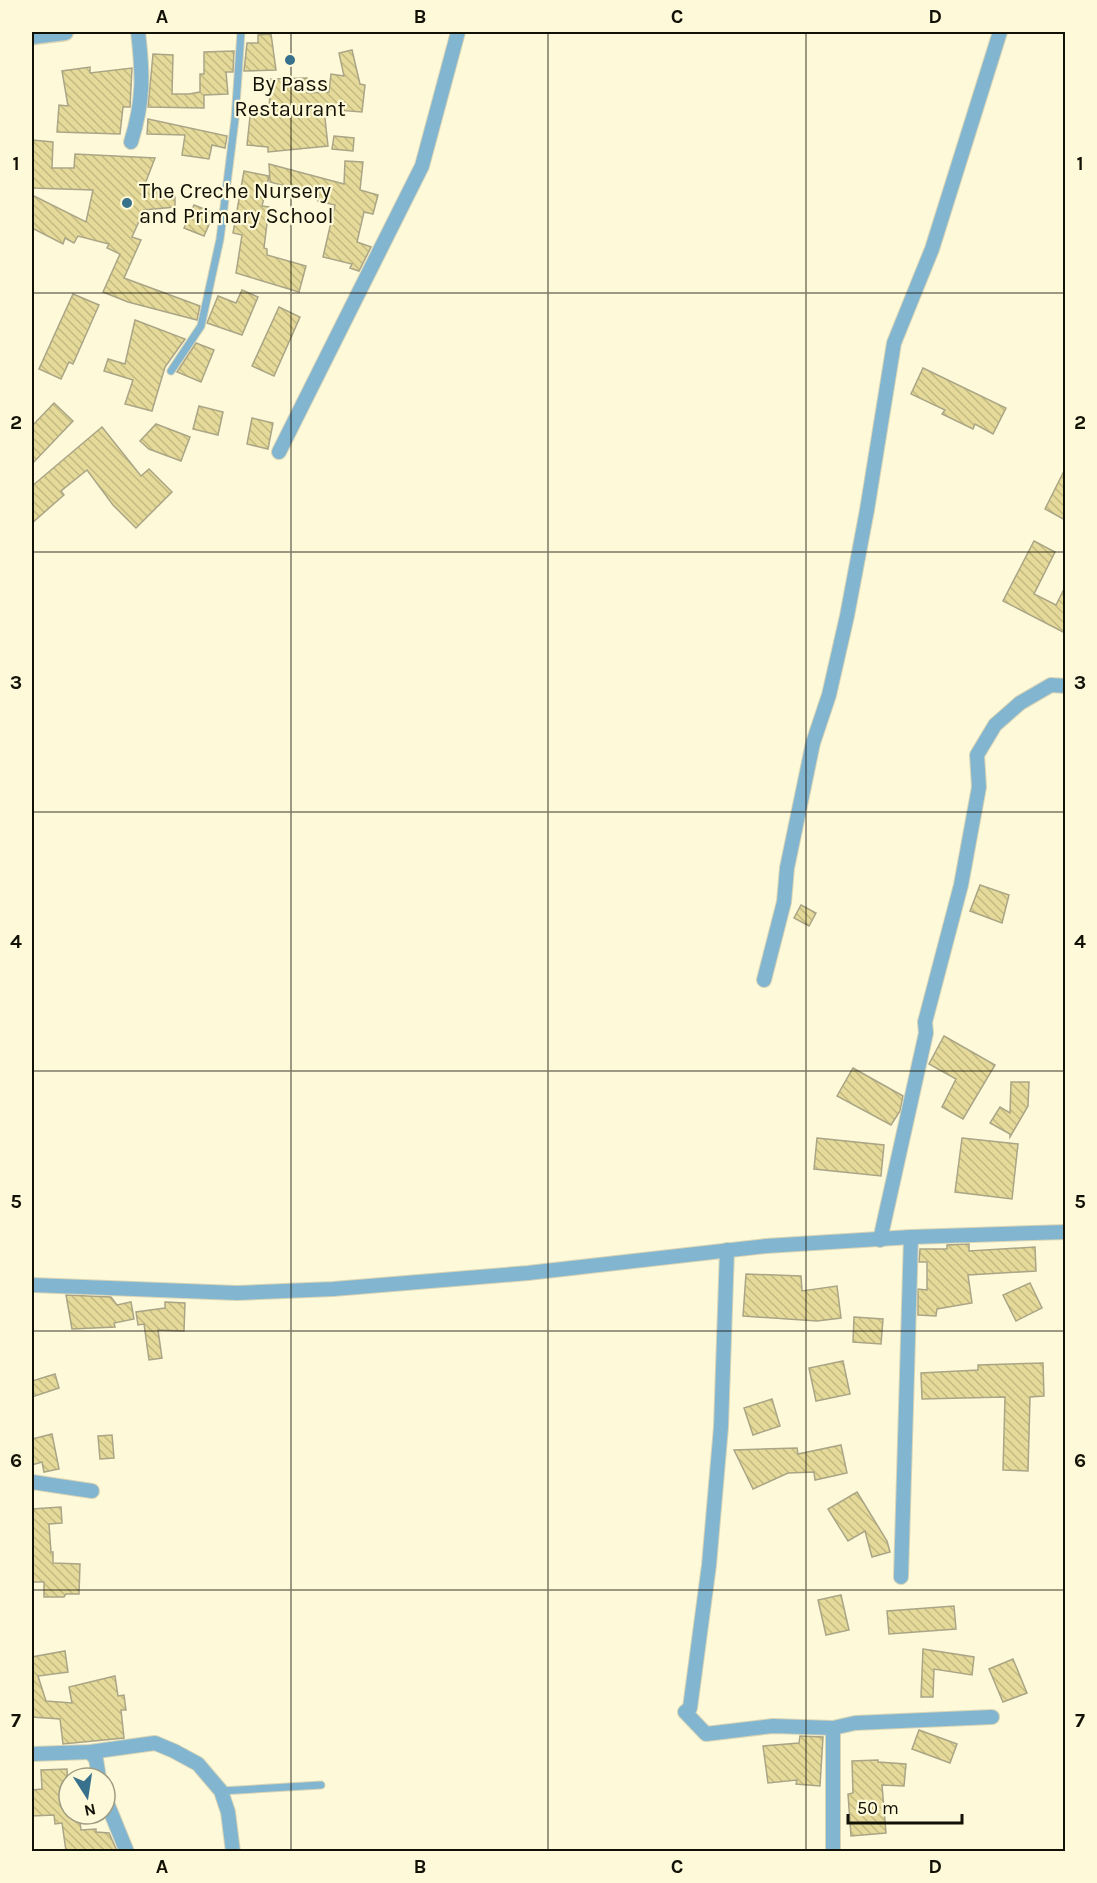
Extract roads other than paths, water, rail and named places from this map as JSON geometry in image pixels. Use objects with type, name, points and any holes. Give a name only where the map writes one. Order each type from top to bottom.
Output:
[{"type":"street","points":[[32,36],[65,32]]},
{"type":"street","points":[[131,142],[141,111],[144,77],[138,32]]},
{"type":"street","points":[[279,452],[422,166],[458,32]]},
{"type":"street","points":[[764,980],[782,911],[787,868],[813,743],[829,695],[847,616],[894,343],[928,260],[1000,32]]},
{"type":"street","points":[[880,1240],[926,1033],[925,1022],[961,885],[979,787],[977,755],[995,725],[1020,703],[1051,684],[1065,686]]},
{"type":"street","points":[[32,1285],[237,1293],[333,1289],[528,1273],[727,1250],[911,1237],[1065,1232]]},
{"type":"street","points":[[901,1576],[911,1237]]},
{"type":"street","points":[[727,1250],[721,1427],[709,1564],[690,1708],[686,1712],[706,1734],[773,1726],[833,1728],[855,1722],[992,1717]]},
{"type":"street","points":[[32,1482],[92,1491]]},
{"type":"street","points":[[833,1728],[833,1851]]},
{"type":"street","points":[[32,1754],[90,1752],[155,1743],[198,1764],[221,1791],[228,1812],[233,1851]]},
{"type":"street","points":[[90,1752],[96,1759],[97,1766]]},
{"type":"street","points":[[117,1826],[127,1851]]},
{"type":"lane","points":[[171,371],[201,326],[220,239],[235,119],[241,32]]},
{"type":"lane","points":[[221,1791],[321,1785]]},
{"type":"place","name":"By Pass Restaurant","points":[[290,60]]},
{"type":"place","name":"The Creche Nursery and Primary School","points":[[127,203]]}]
